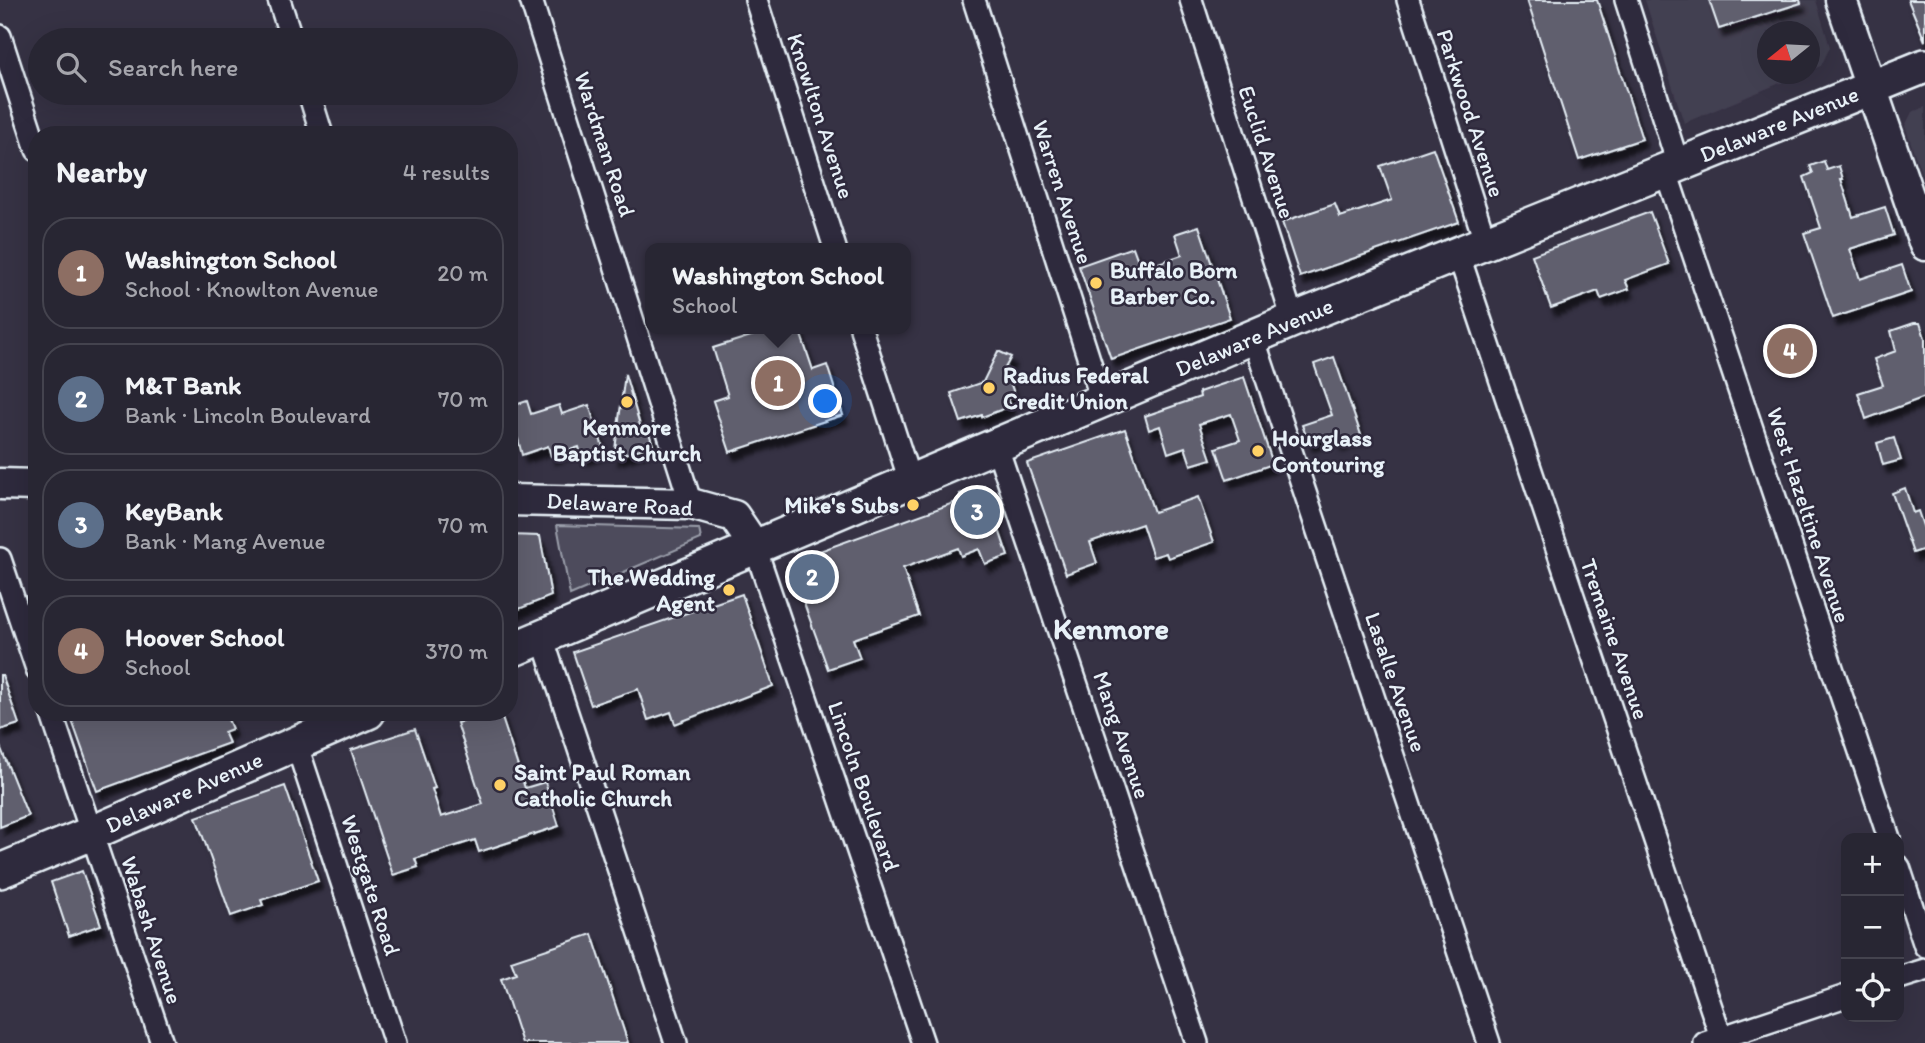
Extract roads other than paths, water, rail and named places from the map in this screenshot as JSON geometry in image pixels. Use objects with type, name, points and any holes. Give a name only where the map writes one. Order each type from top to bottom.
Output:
[{"type":"main road","name":"Delaware Avenue","points":[[518,647],[1293,320],[1925,66]]},
{"type":"main road","name":"Delaware Avenue","points":[[0,871],[347,721]]},
{"type":"street","points":[[279,0],[288,28]]},
{"type":"street","name":"Wardman Road","points":[[531,0],[691,504]]},
{"type":"street","name":"Knowlton Avenue","points":[[756,0],[833,243]]},
{"type":"street","name":"Warren Avenue","points":[[974,0],[1102,400]]},
{"type":"street","name":"Euclid Avenue","points":[[1191,0],[1293,320]]},
{"type":"street","name":"Parkwood Avenue","points":[[1408,0],[1471,247]]},
{"type":"street","name":"West Hazeltine Avenue","points":[[1626,0],[1672,167],[1887,833]]},
{"type":"street","points":[[1841,0],[1925,245]]},
{"type":"street","points":[[0,36],[29,126]]},
{"type":"street","points":[[313,105],[319,126]]},
{"type":"street","name":"Tremaine Avenue","points":[[1471,247],[1717,1041]]},
{"type":"street","points":[[863,334],[910,481]]},
{"type":"street","name":"Lasalle Avenue","points":[[1252,337],[1489,1043]]},
{"type":"street","name":"Mang Avenue","points":[[996,444],[1197,1043]]},
{"type":"street","points":[[0,484],[28,485]]},
{"type":"street","name":"Delaware Road","points":[[518,500],[691,504],[734,516],[755,547]]},
{"type":"street","name":"Lincoln Boulevard","points":[[755,547],[923,1043]]},
{"type":"street","points":[[0,559],[28,642]]},
{"type":"street","points":[[542,637],[676,1043]]},
{"type":"street","name":"Wabash Avenue","points":[[54,721],[162,1043]]},
{"type":"street","name":"Westgate Road","points":[[296,743],[396,1043]]},
{"type":"street","points":[[1904,882],[1925,946]]},
{"type":"street","points":[[1904,976],[1925,970]]},
{"type":"street","points":[[1717,1041],[1841,998]]},
{"type":"place","name":"Buffalo Born Barber Co.","points":[[1096,283]]},
{"type":"place","name":"Hoover School","points":[[1790,351]]},
{"type":"place","name":"Washington School","points":[[778,383]]},
{"type":"place","name":"Radius Federal Credit Union","points":[[989,388]]},
{"type":"place","name":"Kenmore Baptist Church","points":[[627,402]]},
{"type":"place","name":"Hourglass Contouring","points":[[1258,451]]},
{"type":"place","name":"Mike's Subs","points":[[913,505]]},
{"type":"place","name":"KeyBank","points":[[977,512]]},
{"type":"place","name":"M&T Bank","points":[[812,577]]},
{"type":"place","name":"The Wedding Agent","points":[[729,590]]},
{"type":"place","name":"Saint Paul Roman Catholic Church","points":[[500,785]]},
{"type":"district","name":"Kenmore","points":[[1111,628]]}]
